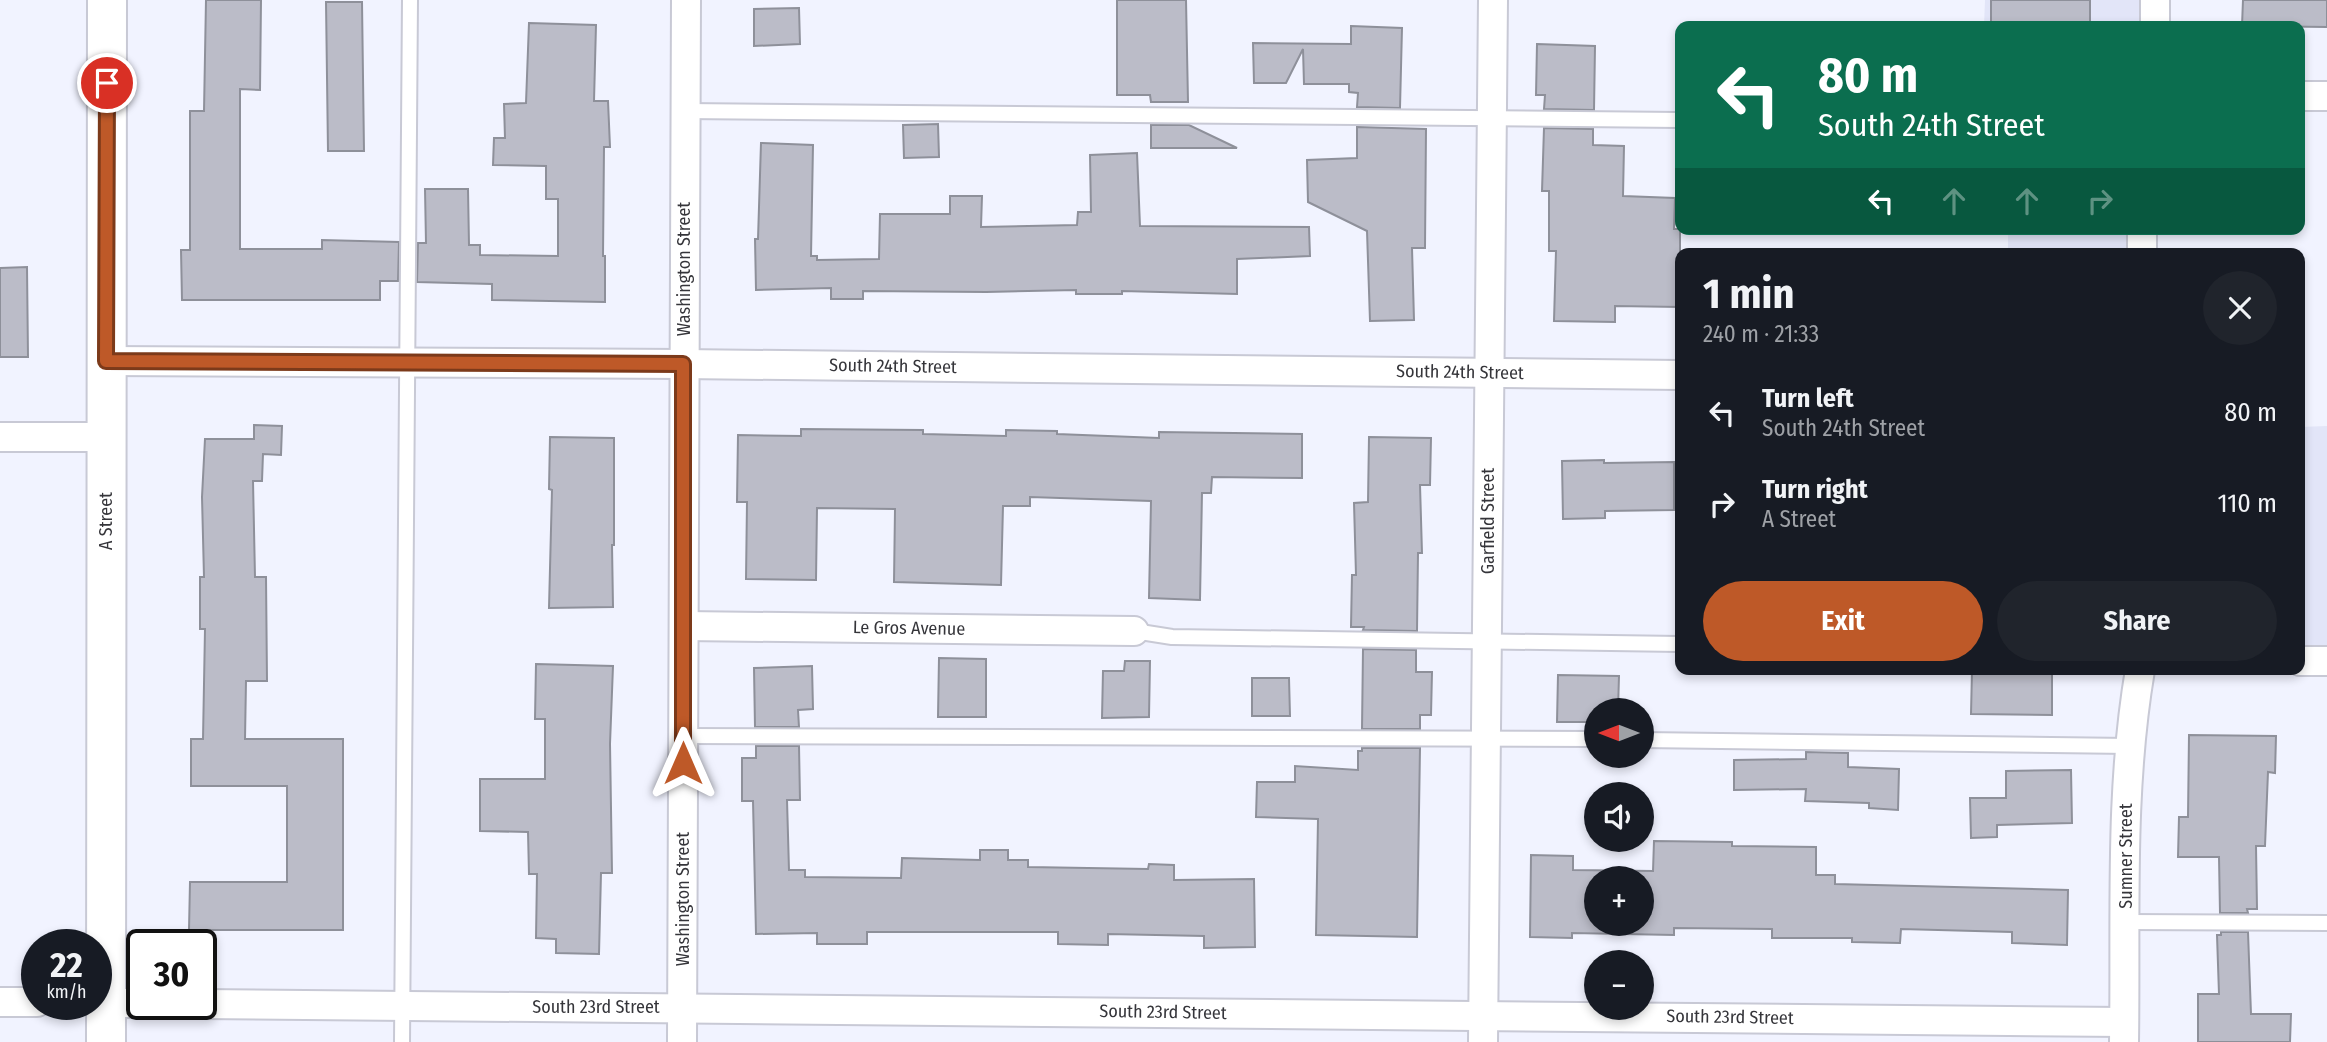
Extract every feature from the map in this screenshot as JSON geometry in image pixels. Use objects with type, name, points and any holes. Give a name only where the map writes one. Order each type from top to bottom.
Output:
[{"type":"main road","name":"A Street","points":[[106,1042],[115,1003],[106,437],[107,0]]},
{"type":"street","name":"Washington Street","points":[[682,1042],[685,0]]},
{"type":"street","name":"Garfield Street","points":[[1484,1028],[1493,0]]},
{"type":"street","points":[[2155,0],[2155,21]]},
{"type":"street","points":[[2305,96],[2327,96]]},
{"type":"street","name":"South 24th Street","points":[[106,361],[683,364],[1675,375]]},
{"type":"street","points":[[0,437],[106,437]]},
{"type":"street","name":"Le Gros Avenue","points":[[684,626],[1134,631]]},
{"type":"street","points":[[2305,661],[2327,661]]},
{"type":"street","name":"Sumner Street","points":[[2124,1032],[2129,746],[2139,675]]},
{"type":"street","points":[[0,1002],[21,1002]]},
{"type":"street","name":"South 23rd Street","points":[[217,1004],[682,1008],[1484,1028],[2124,1032]]},
{"type":"lane","points":[[402,1042],[410,0]]},
{"type":"lane","points":[[685,111],[1675,120]]},
{"type":"lane","points":[[1134,631],[1172,637],[1675,644]]},
{"type":"lane","points":[[683,736],[1584,739]]},
{"type":"lane","points":[[1654,740],[2129,746]]},
{"type":"lane","points":[[2126,922],[2327,923]]},
{"type":"shaded area","points":[[1985,0],[2155,0],[2155,21],[1984,21]]},
{"type":"shaded area","points":[[2008,235],[2142,235],[2142,248],[2008,248]]},
{"type":"shaded area","points":[[2327,426],[2327,661],[2305,661],[2305,427]]},
{"type":"building","points":[[206,0],[261,0],[260,90],[240,89],[240,249],[322,249],[322,240],[399,242],[398,281],[380,281],[380,300],[182,300],[181,250],[190,250],[190,111],[204,111]]},
{"type":"building","points":[[1117,0],[1186,0],[1188,102],[1151,102],[1150,95],[1117,95]]},
{"type":"building","points":[[1991,0],[2090,0],[2090,21],[1991,21]]},
{"type":"building","points":[[2243,0],[2327,0],[2327,27],[2305,27],[2305,21],[2242,21]]},
{"type":"building","points":[[326,2],[362,2],[364,151],[328,151]]},
{"type":"building","points":[[799,8],[800,44],[754,46],[754,9]]},
{"type":"building","points":[[529,23],[596,25],[594,101],[608,101],[610,147],[604,147],[605,302],[492,300],[492,284],[417,282],[418,243],[426,243],[425,189],[468,189],[469,245],[480,245],[480,255],[558,256],[558,199],[546,199],[546,166],[493,165],[494,138],[505,138],[504,104],[526,103]]},
{"type":"building","points":[[1351,26],[1402,28],[1400,108],[1357,107],[1358,93],[1349,92],[1349,84],[1304,84],[1303,49],[1286,83],[1254,83],[1253,43],[1351,44]]},
{"type":"building","points":[[1537,44],[1595,46],[1594,110],[1544,109],[1545,95],[1536,95]]},
{"type":"building","points":[[938,124],[939,157],[904,158],[903,125]]},
{"type":"building","points":[[1151,125],[1189,125],[1237,148],[1151,148]]},
{"type":"building","points":[[1357,127],[1426,129],[1425,248],[1412,248],[1414,320],[1370,321],[1367,231],[1308,202],[1307,160],[1357,158]]},
{"type":"building","points":[[1544,128],[1593,129],[1593,145],[1624,146],[1623,196],[1675,198],[1674,229],[1675,235],[1680,235],[1680,248],[1675,248],[1675,307],[1615,306],[1615,322],[1554,321],[1556,251],[1549,251],[1549,191],[1542,191]]},
{"type":"building","points":[[761,143],[813,145],[811,256],[817,256],[817,260],[879,259],[880,214],[950,214],[950,196],[982,196],[981,227],[1077,225],[1078,212],[1091,212],[1090,155],[1137,153],[1140,226],[1309,227],[1310,256],[1237,259],[1237,294],[1122,291],[1122,294],[1076,294],[1076,290],[863,291],[863,299],[831,299],[831,288],[756,290],[755,239],[758,239]]},
{"type":"building","points":[[27,267],[28,357],[0,357],[0,268]]},
{"type":"building","points":[[254,425],[282,426],[281,455],[263,454],[262,481],[253,481],[255,577],[266,577],[267,681],[246,681],[245,739],[343,739],[343,930],[189,929],[190,882],[287,882],[287,786],[191,786],[191,739],[203,739],[205,629],[200,629],[200,577],[204,577],[202,497],[205,439],[254,439]]},
{"type":"building","points":[[801,429],[923,430],[923,434],[1006,436],[1006,430],[1057,431],[1057,434],[1159,438],[1159,432],[1302,434],[1302,478],[1212,477],[1211,493],[1202,493],[1200,600],[1149,598],[1151,501],[1030,497],[1030,506],[1003,506],[1001,585],[894,582],[895,509],[817,508],[816,580],[746,579],[747,502],[737,502],[738,435],[801,436]]},
{"type":"building","points":[[550,437],[614,438],[613,607],[549,608],[552,490],[549,489]]},
{"type":"building","points":[[1369,437],[1431,438],[1430,485],[1420,485],[1422,553],[1418,553],[1417,631],[1363,630],[1364,627],[1351,627],[1352,575],[1356,575],[1354,503],[1368,502]]},
{"type":"building","points":[[1604,460],[1604,463],[1674,462],[1674,510],[1605,511],[1605,518],[1563,519],[1562,461]]},
{"type":"building","points":[[1363,649],[1416,650],[1416,672],[1432,672],[1431,715],[1420,715],[1420,729],[1362,729]]},
{"type":"building","points":[[939,658],[986,659],[986,717],[938,717]]},
{"type":"building","points":[[1125,661],[1150,661],[1149,717],[1102,718],[1103,671],[1124,671]]},
{"type":"building","points":[[536,664],[613,666],[610,744],[612,873],[601,873],[599,954],[556,953],[556,939],[536,938],[537,874],[529,874],[528,832],[480,831],[480,779],[545,779],[545,719],[535,719]]},
{"type":"building","points":[[812,666],[813,709],[798,710],[799,727],[755,727],[754,668]]},
{"type":"building","points":[[1558,675],[1619,676],[1618,698],[1584,698],[1584,722],[1557,722]]},
{"type":"building","points":[[1972,675],[2052,675],[2052,715],[1971,714]]},
{"type":"building","points":[[1252,678],[1289,678],[1290,716],[1252,716]]},
{"type":"building","points":[[2189,735],[2276,736],[2275,773],[2268,772],[2265,846],[2256,846],[2257,909],[2247,909],[2248,913],[2220,913],[2219,857],[2178,857],[2179,817],[2188,817]]},
{"type":"building","points":[[756,746],[799,746],[800,800],[787,800],[789,870],[805,870],[805,877],[901,878],[902,858],[980,860],[980,850],[1008,850],[1008,860],[1028,860],[1028,867],[1148,869],[1149,864],[1174,865],[1174,880],[1254,879],[1255,947],[1204,948],[1204,936],[1108,934],[1108,945],[1058,944],[1058,932],[867,932],[867,944],[817,944],[817,933],[756,934],[753,801],[742,801],[742,758],[756,758]]},
{"type":"building","points":[[1362,748],[1420,748],[1417,937],[1316,935],[1318,819],[1256,817],[1257,782],[1295,782],[1295,766],[1358,770],[1358,751],[1362,751]]},
{"type":"building","points":[[1806,752],[1848,753],[1848,767],[1899,769],[1898,810],[1869,808],[1869,803],[1805,801],[1806,789],[1734,790],[1734,760],[1806,759]]},
{"type":"building","points":[[2071,770],[2072,823],[1997,825],[1997,837],[1971,838],[1970,798],[2006,798],[2006,771]]},
{"type":"building","points":[[1654,841],[1732,842],[1732,846],[1816,847],[1816,875],[1835,875],[1835,884],[2068,890],[2067,945],[2012,943],[2012,932],[1901,929],[1900,943],[1852,942],[1852,938],[1772,938],[1772,929],[1674,928],[1674,935],[1654,935]]},
{"type":"building","points":[[1531,855],[1573,856],[1573,870],[1584,870],[1584,933],[1572,933],[1572,938],[1530,937]]},
{"type":"building","points":[[2221,932],[2248,932],[2251,1014],[2291,1014],[2290,1042],[2198,1042],[2198,994],[2219,994],[2217,935],[2221,935]]},
{"type":"route","points":[[107,83],[106,361],[683,364],[683,763]]}]
